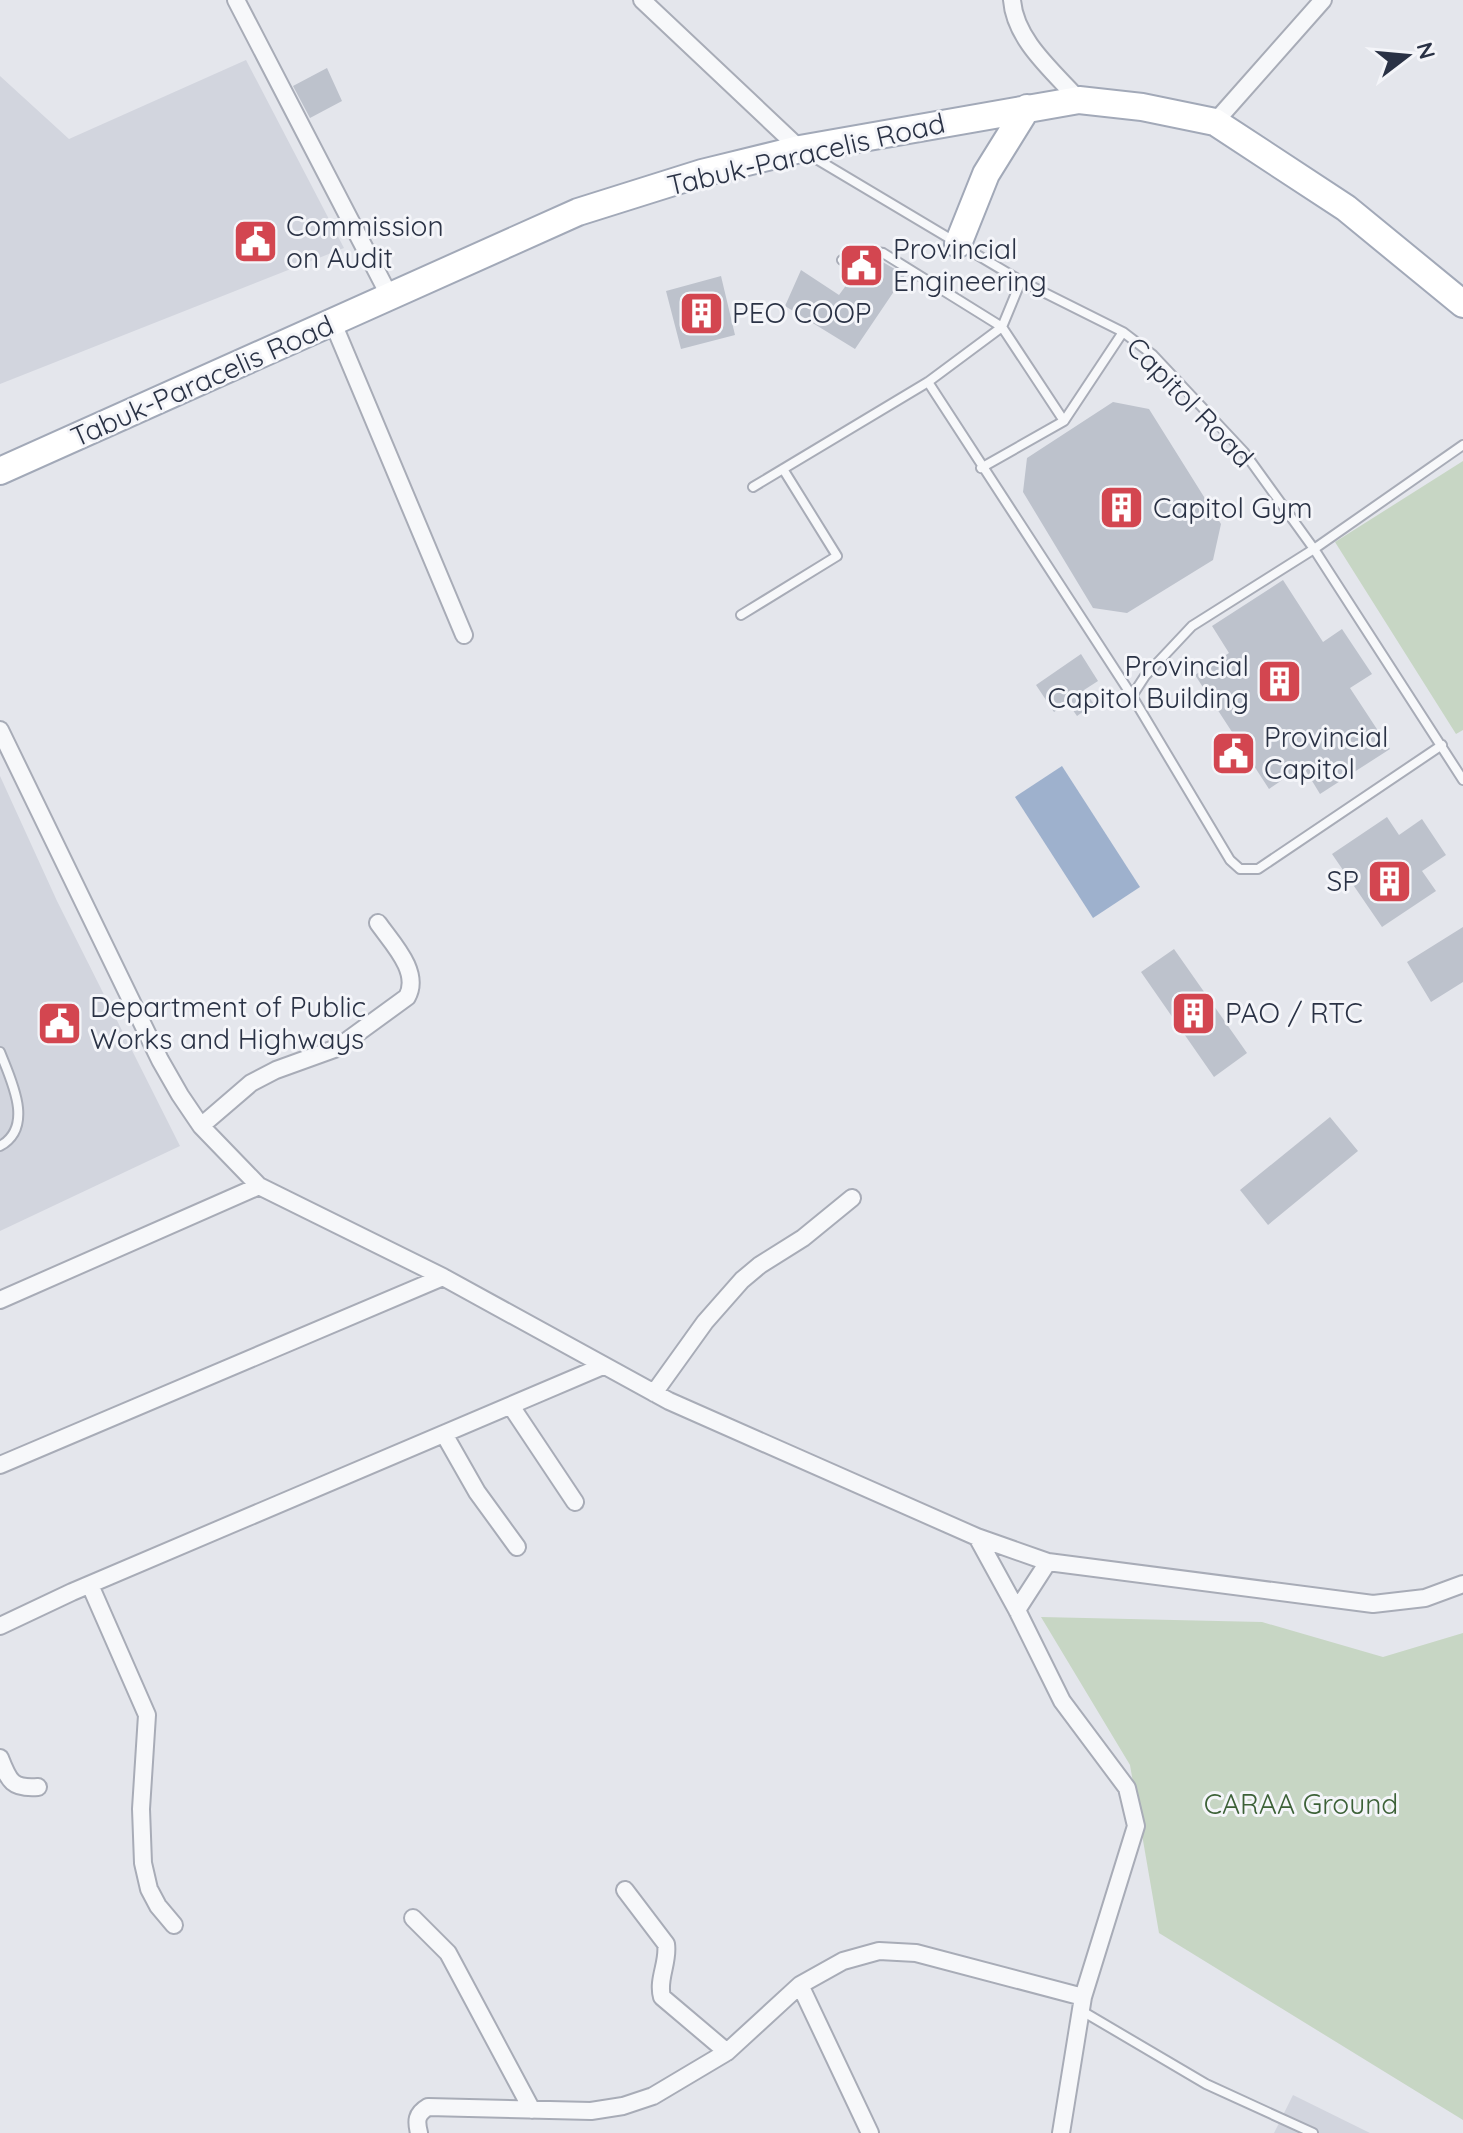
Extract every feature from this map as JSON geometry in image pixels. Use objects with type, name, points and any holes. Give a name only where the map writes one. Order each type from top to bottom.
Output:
[{"type":"main road","name":"Tabuk-Paracelis Road","points":[[0,471],[578,212],[702,173],[800,149],[1079,100],[1142,107],[1215,122],[1346,208],[1463,304]]},
{"type":"main road","points":[[958,244],[986,174],[1027,108]]},
{"type":"street","points":[[236,0],[390,297]]},
{"type":"street","points":[[642,0],[800,149]]},
{"type":"street","points":[[1012,0],[1013,16],[1025,38],[1079,100]]},
{"type":"street","points":[[1215,122],[1323,0]]},
{"type":"street","points":[[333,323],[464,635]]},
{"type":"street","points":[[0,730],[160,1060],[201,1126],[259,1186],[443,1277],[654,1393],[977,1537],[1048,1562],[1373,1604],[1425,1598],[1463,1584]]},
{"type":"street","points":[[201,1126],[251,1083],[276,1070],[337,1048],[407,997],[412,988],[409,970],[378,923]]},
{"type":"street","points":[[0,1300],[259,1186]]},
{"type":"street","points":[[654,1393],[705,1322],[742,1280],[803,1238],[852,1198]]},
{"type":"street","points":[[0,1465],[443,1277]]},
{"type":"street","points":[[0,1626],[603,1366]]},
{"type":"street","points":[[511,1406],[575,1502]]},
{"type":"street","points":[[444,1434],[477,1492],[517,1547]]},
{"type":"street","points":[[977,1537],[1062,1701],[1127,1788],[1133,1804],[1136,1826],[1082,2004],[1061,2133]]},
{"type":"street","points":[[1017,1610],[1048,1562]]},
{"type":"street","points":[[90,1585],[147,1715],[148,1741],[141,1809],[143,1863],[149,1889],[174,1925]]},
{"type":"street","points":[[0,1758],[6,1775],[14,1785],[38,1787]]},
{"type":"street","points":[[625,1890],[666,1944],[667,1954],[660,1984],[662,1997],[727,2052]]},
{"type":"street","points":[[413,1918],[448,1953],[532,2110]]},
{"type":"street","points":[[419,2133],[416,2121],[428,2107],[591,2111],[623,2106],[653,2096],[727,2052],[800,1985],[843,1961],[879,1951],[916,1953],[1082,2004]]},
{"type":"street","points":[[800,1985],[870,2133]]},
{"type":"lane","name":"Capitol Road","points":[[800,149],[1021,281],[1123,332],[1153,355],[1244,452],[1314,549],[1463,780]]},
{"type":"lane","points":[[842,260],[866,250],[883,253],[1002,327],[1064,421]]},
{"type":"lane","points":[[753,487],[928,382],[1002,327],[1021,281]]},
{"type":"lane","points":[[981,468],[1064,421],[1123,332]]},
{"type":"lane","points":[[928,382],[981,468],[1132,696],[1230,860],[1240,869],[1258,869],[1442,745]]},
{"type":"lane","points":[[1132,696],[1145,676],[1192,626],[1314,549],[1463,445]]},
{"type":"lane","points":[[741,615],[837,556],[783,469]]},
{"type":"lane","points":[[0,1052],[19,1106],[17,1128],[0,1146]]},
{"type":"lane","points":[[1082,2004],[1206,2084],[1313,2133]]},
{"type":"shaded area","points":[[246,60],[344,248],[0,384],[0,76],[69,139]]},
{"type":"shaded area","name":"Department of Public Works and Highways","points":[[0,776],[57,901],[180,1146],[0,1231]]},
{"type":"shaded area","points":[[1293,2095],[1370,2133],[1274,2133]]},
{"type":"green space","points":[[1463,461],[1463,730],[1456,734],[1335,542]]},
{"type":"green space","name":"CARAA Ground","points":[[1041,1617],[1262,1622],[1383,1657],[1463,1633],[1463,2120],[1159,1933],[1130,1765]]},
{"type":"water","points":[[1062,766],[1140,887],[1093,918],[1015,797]]},
{"type":"building","points":[[327,68],[342,101],[310,118],[293,86]]},
{"type":"building","points":[[881,261],[905,275],[855,349],[785,306],[801,270],[839,295],[858,269]]},
{"type":"building","name":"PEO COOP","points":[[721,276],[735,335],[681,349],[666,291]]},
{"type":"building","name":"Capitol Gym","points":[[1113,402],[1149,409],[1221,524],[1213,560],[1127,613],[1093,608],[1023,492],[1027,458]]},
{"type":"building","name":"Provincial Capitol Building","points":[[1283,580],[1323,642],[1342,629],[1372,674],[1350,688],[1390,749],[1320,794],[1303,766],[1269,789],[1195,675],[1229,653],[1212,626]]},
{"type":"building","points":[[1081,654],[1098,681],[1084,690],[1094,704],[1077,716],[1068,703],[1054,712],[1036,685]]},
{"type":"building","name":"SP","points":[[1387,817],[1399,835],[1422,819],[1446,855],[1422,871],[1436,891],[1382,927],[1332,854]]},
{"type":"building","points":[[1463,927],[1463,982],[1431,1002],[1407,962]]},
{"type":"building","name":"PAO / RTC","points":[[1174,949],[1247,1053],[1214,1077],[1141,972]]},
{"type":"building","points":[[1330,1117],[1358,1151],[1268,1225],[1240,1190]]},
{"type":"place","name":"Commission on Audit","points":[[255,242]]},
{"type":"place","name":"Provincial Engineering","points":[[862,265]]},
{"type":"place","name":"PEO COOP","points":[[701,313]]},
{"type":"place","name":"Capitol Gym","points":[[1122,508]]},
{"type":"place","name":"Provincial Capitol Building","points":[[1280,682]]},
{"type":"place","name":"Provincial Capitol","points":[[1233,753]]},
{"type":"place","name":"SP","points":[[1390,881]]},
{"type":"place","name":"PAO / RTC","points":[[1194,1013]]},
{"type":"place","name":"Department of Public Works and Highways","points":[[59,1023]]}]
